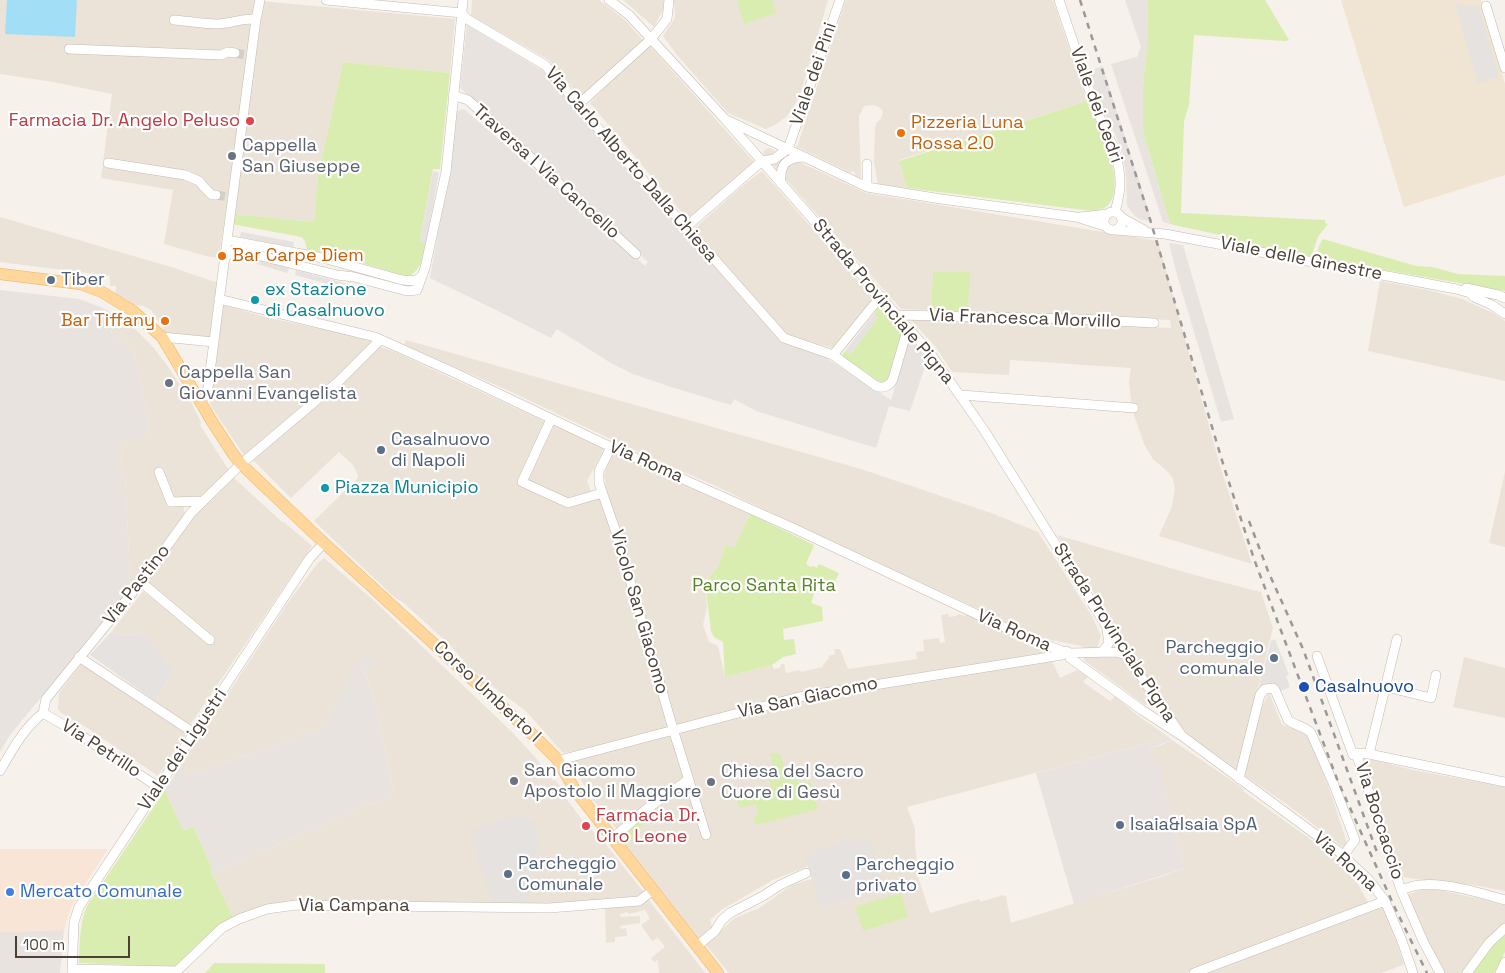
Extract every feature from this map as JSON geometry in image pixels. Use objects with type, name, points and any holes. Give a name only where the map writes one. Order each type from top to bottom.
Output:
[{"type":"main road","name":"Corso Umberto I","points":[[0,274],[80,284],[92,288],[134,311],[162,337],[233,454],[241,464],[557,759],[574,790],[718,973]]},
{"type":"street","points":[[200,400],[204,397],[208,388],[228,240],[230,197],[249,55],[260,0]]},
{"type":"street","points":[[326,0],[462,13]]},
{"type":"street","points":[[225,257],[232,252],[241,251],[337,276],[354,277],[408,292],[417,290],[425,268],[446,172],[462,0]]},
{"type":"street","name":"Strada Provinciale Pigna","points":[[609,0],[629,16],[724,118],[930,353],[961,395],[1107,627],[1182,736]]},
{"type":"street","points":[[578,105],[651,39],[667,19],[668,0]]},
{"type":"street","name":"Viale dei Pini","points":[[788,148],[840,0]]},
{"type":"street","name":"Viale dei Cedri","points":[[1059,0],[1092,102],[1111,139],[1118,163],[1121,186],[1115,215]]},
{"type":"street","points":[[1486,6],[1505,68]]},
{"type":"street","name":"Via Carlo Alberto Dalla Chiesa","points":[[462,13],[467,19],[545,65],[622,157],[784,338],[833,355]]},
{"type":"street","points":[[174,20],[216,24],[245,18],[256,19]]},
{"type":"street","points":[[69,49],[222,55],[228,52],[235,53]]},
{"type":"street","name":"Traversa I Via Cancello","points":[[453,94],[468,100],[636,254]]},
{"type":"street","name":"Viale delle Ginestre","points":[[724,118],[867,187],[1076,217],[1105,226],[1110,230],[1164,234],[1456,289],[1470,292],[1474,297],[1492,305],[1505,314]]},
{"type":"street","points":[[750,148],[750,142],[753,138],[760,136]]},
{"type":"street","points":[[686,227],[762,161],[774,159],[788,148]]},
{"type":"street","points":[[781,184],[780,176],[786,161],[794,157],[805,157]]},
{"type":"street","points":[[108,163],[184,175],[199,180],[212,195],[216,195]]},
{"type":"street","points":[[867,187],[868,164]]},
{"type":"street","points":[[1105,226],[1104,218],[1115,215],[1121,226],[1115,230]]},
{"type":"street","name":"Viale delle Ginestre","points":[[1076,217],[1115,215],[1147,232]]},
{"type":"street","points":[[228,240],[323,258],[402,280],[415,281],[422,276]]},
{"type":"street","name":"Viale delle Ginestre","points":[[1456,289],[1468,288],[1505,298]]},
{"type":"street","points":[[881,296],[833,355],[876,386],[886,387],[893,379],[908,327]]},
{"type":"street","name":"Via Roma","points":[[220,299],[375,337],[611,447],[793,528],[1006,628],[1066,654],[1142,710],[1182,736],[1343,856],[1369,880],[1385,901],[1413,973]]},
{"type":"street","name":"Via Francesca Morvillo","points":[[897,314],[1154,323]]},
{"type":"street","points":[[162,337],[214,342]]},
{"type":"street","points":[[241,464],[339,381],[380,340]]},
{"type":"street","points":[[961,395],[1134,408]]},
{"type":"street","points":[[551,419],[522,482],[568,503],[602,493]]},
{"type":"street","name":"Vicolo San Giacomo","points":[[611,447],[598,476],[602,493],[617,535],[688,780],[706,835]]},
{"type":"street","name":"Via Pastino","points":[[43,713],[46,699],[141,582],[191,513],[241,464]]},
{"type":"street","points":[[159,472],[171,502],[202,501]]},
{"type":"street","name":"Viale dei Ligustri","points":[[72,971],[74,922],[79,907],[310,558],[324,543]]},
{"type":"street","points":[[141,582],[210,640]]},
{"type":"street","points":[[1102,652],[1109,643],[1107,627]]},
{"type":"street","points":[[1369,754],[1397,639]]},
{"type":"street","name":"Via Roma","points":[[1066,654],[1117,652],[1126,656]]},
{"type":"street","name":"Via San Giacomo","points":[[557,759],[799,697],[1066,654]]},
{"type":"street","name":"Via Boccaccio","points":[[1317,656],[1353,755],[1356,753],[1401,890],[1423,941],[1440,973]]},
{"type":"street","points":[[79,657],[194,733]]},
{"type":"street","points":[[1386,687],[1431,698],[1436,675]]},
{"type":"street","points":[[1239,779],[1260,695],[1265,689],[1274,688],[1288,720],[1311,733],[1334,785],[1355,840],[1343,856]]},
{"type":"street","points":[[1142,710],[1150,709],[1154,705],[1154,696]]},
{"type":"street","points":[[0,771],[18,741],[43,713]]},
{"type":"street","name":"Via Petrillo","points":[[43,713],[76,732],[158,787]]},
{"type":"street","points":[[1356,753],[1369,754],[1505,782]]},
{"type":"street","points":[[613,838],[646,810],[688,780]]},
{"type":"street","points":[[697,946],[715,932],[722,920],[730,913],[806,873]]},
{"type":"street","points":[[1401,890],[1420,884],[1470,890],[1505,900]]},
{"type":"street","name":"Via Campana","points":[[72,971],[177,970],[222,928],[239,919],[267,909],[296,905],[549,908],[639,901],[653,890]]},
{"type":"street","points":[[1194,973],[1385,901]]},
{"type":"street","points":[[1467,973],[1489,943],[1505,928]]},
{"type":"street","points":[[1500,973],[1505,962]]},
{"type":"shaded area","points":[[0,0],[256,0],[219,258],[164,244],[173,190],[101,178],[112,94],[0,74]]},
{"type":"shaded area","points":[[472,0],[599,0],[625,20],[644,42],[603,76],[581,98],[549,60],[471,16]]},
{"type":"shaded area","points":[[623,0],[664,0],[663,10],[654,27]]},
{"type":"shaded area","points":[[674,0],[828,0],[799,98],[787,116],[766,129],[728,113],[677,55],[663,36],[675,18]]},
{"type":"shaded area","points":[[846,0],[1053,0],[1087,101],[899,160],[907,188],[878,185],[874,162],[875,128],[877,122],[881,119],[883,111],[874,105],[864,106],[859,116],[861,178],[855,176],[855,172],[851,171],[851,173],[797,147]]},
{"type":"shaded area","points":[[1125,0],[1148,0],[1147,49],[1143,85],[1143,131],[1170,224],[1163,222],[1111,64],[1137,57],[1141,47]]},
{"type":"shaded area","points":[[1341,0],[1481,0],[1505,84],[1505,175],[1404,207]]},
{"type":"shaded area","points":[[261,1],[455,19],[450,73],[343,62],[318,176],[314,222],[233,214]]},
{"type":"shaded area","points":[[1455,4],[1479,7],[1499,77],[1478,83]]},
{"type":"shaded area","points":[[467,25],[542,70],[781,341],[825,357],[891,400],[909,339],[928,358],[910,411],[889,406],[876,448],[756,411],[734,399],[731,405],[633,374],[611,363],[557,329],[551,338],[430,278],[447,183],[457,111],[464,109],[645,266],[648,262],[460,88]]},
{"type":"shaded area","points":[[649,45],[754,162],[688,220],[590,103],[630,61]]},
{"type":"shaded area","points":[[1103,66],[1152,221],[1141,220],[1127,206],[1123,155],[1115,134],[1099,104],[1088,71]]},
{"type":"shaded area","points":[[769,148],[866,193],[1158,241],[1220,466],[1252,564],[1159,536],[1172,506],[1175,488],[1169,473],[1153,459],[1144,444],[1132,409],[1129,382],[1131,368],[1010,360],[1009,375],[952,372],[935,346],[909,318],[1171,328],[1170,320],[968,312],[969,272],[933,271],[931,310],[901,309],[765,156],[763,152]]},
{"type":"shaded area","points":[[433,171],[439,173],[426,243],[420,242]]},
{"type":"shaded area","points":[[762,171],[873,298],[832,348],[787,335],[694,229]]},
{"type":"shaded area","points":[[0,217],[171,267],[218,283],[211,339],[167,335],[151,310],[143,306],[129,305],[129,301],[121,297],[115,297],[116,286],[110,286],[110,276],[0,262]]},
{"type":"shaded area","points":[[241,232],[294,242],[293,247],[240,237]]},
{"type":"shaded area","points":[[1169,243],[1183,245],[1234,419],[1221,422]]},
{"type":"shaded area","points":[[243,255],[289,268],[287,273],[244,260]]},
{"type":"shaded area","points":[[296,270],[347,284],[346,289],[295,275]]},
{"type":"shaded area","points":[[1380,281],[1428,290],[1462,299],[1495,314],[1505,321],[1505,381],[1368,351]]},
{"type":"shaded area","points":[[0,290],[79,299],[101,307],[117,316],[111,332],[135,353],[149,432],[139,441],[122,441],[120,470],[125,472],[130,583],[132,587],[10,735],[0,752]]},
{"type":"shaded area","points":[[223,305],[273,319],[369,338],[375,342],[347,371],[271,435],[244,455],[210,405]]},
{"type":"shaded area","points":[[874,314],[878,318],[850,354],[845,351]]},
{"type":"shaded area","points":[[117,316],[128,322],[153,347],[167,365],[192,404],[201,422],[200,425],[230,472],[205,497],[173,500],[164,475],[166,500],[169,507],[183,505],[186,519],[132,587],[130,583],[125,472],[120,471],[122,441],[139,441],[149,432],[135,353],[111,332]]},
{"type":"shaded area","points":[[406,340],[861,469],[994,514],[1038,532],[1092,616],[1101,636],[1097,649],[1084,649],[1082,646],[1041,638],[505,389],[404,345]]},
{"type":"shaded area","points":[[378,346],[395,352],[546,422],[518,482],[570,506],[594,498],[603,498],[670,727],[602,746],[563,753],[527,712],[467,665],[453,648],[404,603],[394,597],[314,521],[358,478],[353,465],[339,452],[291,498],[252,459]]},
{"type":"shaded area","points":[[553,423],[605,447],[587,481],[592,493],[568,501],[528,480],[538,452]]},
{"type":"shaded area","points":[[612,453],[750,514],[734,548],[726,545],[718,567],[705,583],[707,607],[703,625],[709,642],[718,646],[725,677],[772,665],[774,669],[780,668],[781,664],[784,664],[786,673],[823,667],[829,658],[828,656],[835,654],[834,649],[840,649],[848,669],[917,659],[916,652],[924,651],[923,640],[939,638],[940,643],[945,642],[941,615],[948,614],[949,617],[959,614],[965,616],[967,614],[1047,652],[1010,660],[810,691],[676,726],[607,493],[604,475]]},
{"type":"shaded area","points":[[1505,472],[1505,547],[1489,543]]},
{"type":"shaded area","points":[[233,477],[282,522],[312,546],[190,725],[155,701],[174,670],[153,642],[144,634],[118,635],[112,631],[143,591],[209,642],[145,582],[194,512]]},
{"type":"shaded area","points":[[1057,535],[1198,576],[1261,592],[1273,628],[1237,770],[1191,737],[1180,726],[1116,634],[1102,605]]},
{"type":"shaded area","points":[[324,558],[371,598],[511,731],[536,758],[553,781],[555,780],[565,792],[567,800],[584,822],[604,842],[645,894],[638,898],[577,905],[296,903],[234,919],[212,874],[394,794],[377,708],[364,669],[379,664],[360,657],[322,728],[187,776],[181,765],[289,601],[317,564]]},
{"type":"shaded area","points":[[112,631],[118,635],[144,634],[153,642],[174,670],[155,701],[90,655]]},
{"type":"shaded area","name":"Parcheggio comunale","points":[[1275,639],[1289,675],[1286,676],[1290,687],[1278,692],[1258,690],[1271,641]]},
{"type":"shaded area","points":[[367,653],[380,664],[364,670],[377,708],[394,794],[212,874],[211,866],[193,826],[183,831],[165,790],[181,765],[187,776],[322,728],[360,656],[362,658]]},
{"type":"shaded area","points":[[1111,655],[1122,658],[1151,697],[1151,702],[1145,705],[1084,660],[1084,656]]},
{"type":"shaded area","points":[[1464,657],[1505,668],[1505,718],[1453,707]]},
{"type":"shaded area","points":[[1051,659],[1060,678],[1077,670],[1088,677],[1083,682],[1110,701],[1115,696],[1160,731],[1163,739],[907,807],[915,829],[918,877],[930,913],[979,899],[980,902],[1003,895],[1006,897],[1011,923],[1185,868],[1159,764],[1155,766],[1150,748],[1172,740],[1244,789],[1243,791],[1335,857],[1359,886],[1369,904],[1186,973],[729,973],[705,944],[733,919],[759,908],[792,885],[812,879],[808,866],[773,880],[721,910],[710,920],[713,930],[700,940],[626,845],[639,836],[636,831],[648,820],[644,814],[685,785],[676,731],[804,700]]},
{"type":"shaded area","points":[[82,663],[186,734],[158,776],[89,729],[61,713],[58,709],[59,693]]},
{"type":"shaded area","points":[[1269,692],[1282,725],[1308,733],[1347,843],[1344,848],[1288,805],[1244,775],[1261,710]]},
{"type":"shaded area","points":[[1160,731],[1172,740],[1150,748],[1155,765],[1159,763],[1185,868],[1074,904],[1036,773],[1163,739]]},
{"type":"shaded area","points":[[670,732],[684,774],[681,781],[617,830],[594,801],[570,762]]},
{"type":"shaded area","points":[[1365,758],[1413,770],[1505,787],[1505,891],[1474,885],[1398,876],[1361,759]]},
{"type":"shaded area","name":"Parcheggio Comunale","points":[[518,814],[529,815],[529,820],[537,821],[538,848],[527,901],[492,901],[469,831]]},
{"type":"shaded area","name":"Parcheggio privato","points":[[840,838],[854,841],[865,838],[870,841],[885,889],[821,908],[805,856],[814,853],[814,850],[841,843]]},
{"type":"shaded area","points":[[0,849],[108,849],[77,897],[70,910],[64,930],[0,932]]},
{"type":"shaded area","points":[[1421,890],[1439,890],[1505,904],[1505,925],[1464,973],[1442,973],[1434,958],[1409,900],[1409,894]]},
{"type":"shaded area","points":[[648,899],[705,973],[659,973],[658,960],[654,962],[651,958],[665,947],[658,938],[652,941],[641,925],[650,919],[645,910],[620,914],[621,917],[640,916],[640,923],[620,926],[621,929],[626,928],[627,936],[615,937],[615,942],[606,943],[605,907]]},
{"type":"shaded area","points":[[1383,905],[1404,963],[1403,965],[1381,973],[1202,973]]},
{"type":"shaded area","points":[[64,930],[60,973],[0,973],[0,932]]},
{"type":"green space","points":[[737,0],[772,0],[776,13],[744,24]]},
{"type":"green space","points":[[1148,0],[1265,0],[1289,40],[1194,35],[1189,105],[1184,121],[1181,213],[1325,220],[1325,223],[1328,224],[1318,237],[1311,257],[1240,244],[1220,235],[1170,224],[1143,131],[1143,85],[1147,49]]},
{"type":"green space","points":[[343,62],[450,73],[440,169],[433,169],[420,241],[426,243],[420,265],[410,276],[338,256],[307,250],[305,241],[301,237],[232,224],[233,214],[314,222],[318,176]]},
{"type":"green space","points":[[1087,101],[1107,146],[1113,167],[1115,188],[1113,197],[1107,206],[1099,210],[1092,211],[907,188],[899,161]]},
{"type":"green space","points":[[1323,239],[1416,266],[1432,267],[1458,274],[1505,276],[1505,291],[1316,258]]},
{"type":"green space","points":[[933,271],[970,272],[968,312],[931,310]]},
{"type":"green space","points":[[878,308],[881,308],[902,331],[885,383],[879,382],[842,355],[845,351],[850,354],[878,318],[874,314]]},
{"type":"green space","name":"Parco Santa Rita","points":[[750,514],[814,545],[806,564],[817,568],[819,564],[839,573],[833,585],[823,591],[816,588],[811,603],[822,607],[823,621],[783,629],[784,640],[794,639],[796,654],[783,657],[772,665],[725,677],[723,642],[714,637],[711,631],[705,583],[718,567],[726,545],[734,548]]},
{"type":"green space","points":[[770,753],[781,755],[784,767],[794,765],[799,784],[810,781],[818,809],[756,825],[753,816],[758,815],[756,804],[739,808],[737,800],[756,795],[756,791],[771,787],[768,774],[770,773],[769,766],[773,765]]},
{"type":"green space","points":[[165,790],[183,831],[193,826],[211,866],[212,874],[234,919],[175,967],[79,963],[81,927],[87,906]]},
{"type":"green space","points":[[644,814],[649,820],[636,831],[639,836],[626,845],[618,835]]},
{"type":"green space","points":[[901,893],[908,917],[863,931],[855,907]]},
{"type":"green space","points":[[1505,932],[1505,952],[1494,973],[1469,973],[1497,938]]},
{"type":"green space","points":[[214,963],[325,964],[325,973],[205,973]]},
{"type":"water","points":[[7,0],[77,0],[75,37],[5,34]]},
{"type":"tunnel","points":[[235,53],[247,55]]},
{"type":"tunnel","points":[[216,195],[229,197]]},
{"type":"railway","points":[[1080,0],[1149,216],[1224,467],[1254,559],[1337,779],[1395,908],[1427,973]]},
{"type":"railway","points":[[1249,521],[1268,571],[1303,649],[1378,855]]},
{"type":"place","name":"Farmacia Dr. Angelo Peluso","points":[[250,121]]},
{"type":"place","name":"Pizzeria Luna Rossa 2.0","points":[[901,133]]},
{"type":"place","name":"Cappella San Giuseppe","points":[[232,156]]},
{"type":"place","name":"Bar Carpe Diem","points":[[222,256]]},
{"type":"place","name":"Tiber","points":[[51,280]]},
{"type":"place","name":"ex Stazione di Casalnuovo","points":[[255,300]]},
{"type":"place","name":"Bar Tiffany","points":[[165,321]]},
{"type":"place","name":"Cappella San Giovanni Evangelista","points":[[169,383]]},
{"type":"place","name":"Casalnuovo di Napoli","points":[[381,450]]},
{"type":"place","name":"Piazza Municipio","points":[[325,488]]},
{"type":"place","name":"Parcheggio comunale","points":[[1274,658]]},
{"type":"place","name":"Casalnuovo","points":[[1304,687]]},
{"type":"place","name":"San Giacomo Apostolo il Maggiore","points":[[514,781]]},
{"type":"place","name":"Chiesa del Sacro Cuore di Gesù","points":[[711,782]]},
{"type":"place","name":"Isaia&Isaia SpA","points":[[1120,825]]},
{"type":"place","name":"Farmacia Dr. Ciro Leone","points":[[586,826]]},
{"type":"place","name":"Parcheggio Comunale","points":[[508,874]]},
{"type":"place","name":"Parcheggio privato","points":[[846,875]]},
{"type":"place","name":"Mercato Comunale","points":[[10,892]]}]
